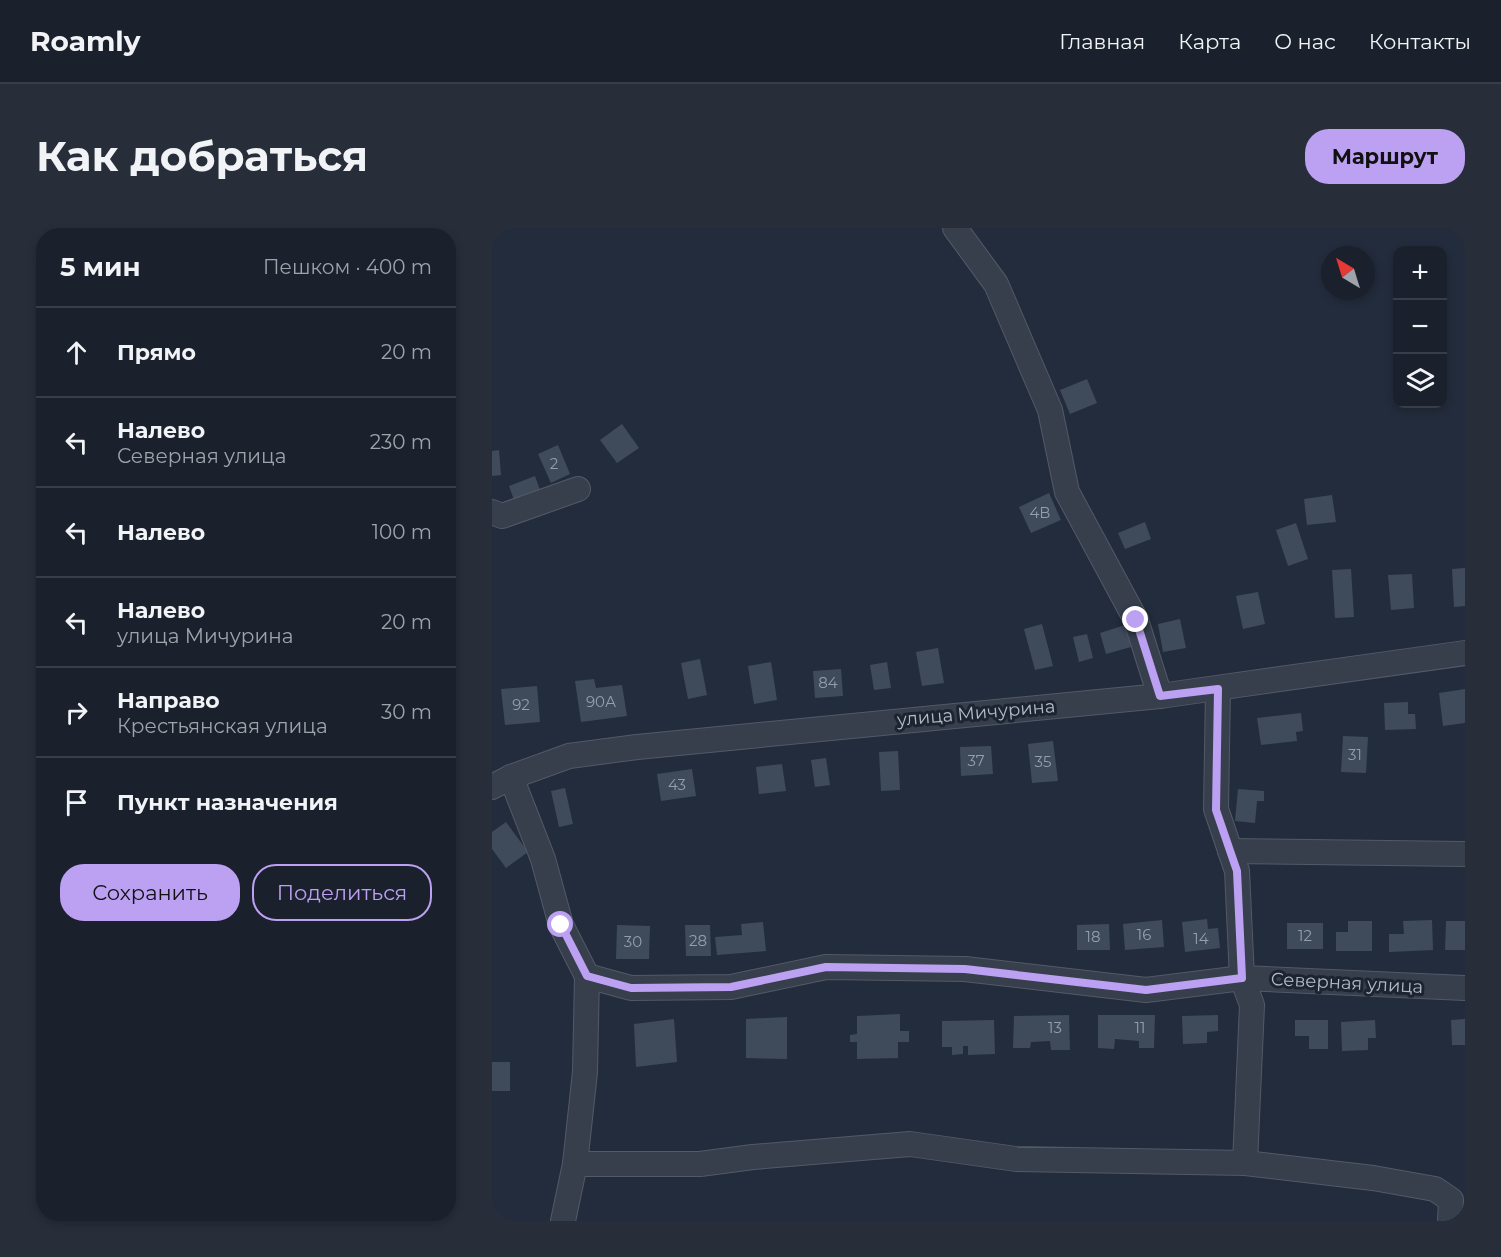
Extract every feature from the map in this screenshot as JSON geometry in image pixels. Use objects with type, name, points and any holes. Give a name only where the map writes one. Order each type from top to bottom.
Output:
[{"type":"street","points":[[955,228],[996,285],[1050,410],[1067,492],[1136,620],[1160,696]]},
{"type":"street","points":[[492,512],[502,516],[578,489]]},
{"type":"street","name":"улица Мичурина","points":[[501,782],[569,756],[637,747],[1160,696],[1465,653]]},
{"type":"street","points":[[1218,689],[1216,810],[1237,871],[1242,978],[1252,1005],[1245,1163]]},
{"type":"street","points":[[501,782],[543,859],[561,925],[587,976],[585,1072],[575,1164],[563,1221]]},
{"type":"street","points":[[1230,851],[1465,854]]},
{"type":"street","name":"Северная улица","points":[[587,976],[631,988],[731,987],[826,967],[965,969],[1146,990],[1242,978],[1465,988]]},
{"type":"street","points":[[575,1164],[700,1164],[753,1157],[910,1144],[1016,1159],[1245,1163],[1373,1178],[1435,1189],[1451,1200],[1450,1221]]},
{"type":"building","points":[[1087,379],[1097,403],[1070,414],[1060,390]]},
{"type":"building","points":[[622,424],[639,448],[617,463],[600,440]]},
{"type":"building","points":[[558,445],[570,474],[551,483],[538,454]]},
{"type":"building","points":[[499,450],[501,475],[492,476],[492,451]]},
{"type":"building","points":[[535,476],[540,490],[514,500],[509,486]]},
{"type":"building","points":[[1049,493],[1061,520],[1031,533],[1019,507]]},
{"type":"building","points":[[1332,495],[1336,522],[1307,525],[1304,499]]},
{"type":"building","points":[[1145,522],[1151,539],[1125,549],[1118,533]]},
{"type":"building","points":[[1296,523],[1308,559],[1288,566],[1276,530]]},
{"type":"building","points":[[1465,568],[1465,606],[1454,607],[1452,569]]},
{"type":"building","points":[[1351,569],[1354,617],[1335,618],[1332,570]]},
{"type":"building","points":[[1412,574],[1414,608],[1391,610],[1388,575]]},
{"type":"building","points":[[1258,592],[1265,624],[1243,629],[1236,596]]},
{"type":"building","points":[[1180,619],[1186,648],[1163,652],[1158,624]]},
{"type":"building","points":[[1042,624],[1053,666],[1035,670],[1024,629]]},
{"type":"building","points":[[1125,625],[1131,647],[1106,654],[1100,633]]},
{"type":"building","points":[[1087,634],[1093,658],[1079,662],[1073,637]]},
{"type":"building","points":[[938,648],[944,683],[922,686],[916,652]]},
{"type":"building","points":[[700,659],[707,695],[688,699],[681,663]]},
{"type":"building","points":[[771,662],[777,700],[754,704],[748,666]]},
{"type":"building","points":[[887,662],[891,688],[874,690],[870,665]]},
{"type":"building","points":[[841,669],[843,696],[815,698],[813,671]]},
{"type":"building","points":[[594,679],[596,688],[622,685],[627,716],[581,722],[575,681]]},
{"type":"building","points":[[537,686],[540,722],[505,725],[501,689]]},
{"type":"building","points":[[1465,689],[1465,723],[1443,726],[1439,693]]},
{"type":"building","points":[[1408,702],[1408,714],[1415,714],[1416,729],[1385,730],[1384,703]]},
{"type":"building","points":[[1301,713],[1303,731],[1296,732],[1297,741],[1261,745],[1257,718]]},
{"type":"building","points":[[1343,736],[1368,737],[1366,773],[1341,772]]},
{"type":"building","points":[[1053,741],[1058,781],[1032,783],[1028,744]]},
{"type":"building","points":[[991,746],[993,774],[961,776],[960,747]]},
{"type":"building","points":[[898,751],[900,790],[881,791],[879,752]]},
{"type":"building","points":[[826,758],[830,785],[815,787],[811,760]]},
{"type":"building","points":[[782,764],[786,791],[759,794],[756,767]]},
{"type":"building","points":[[692,769],[696,796],[661,801],[657,774]]},
{"type":"building","points":[[565,788],[573,824],[559,827],[551,791]]},
{"type":"building","points":[[1238,789],[1264,791],[1264,801],[1257,801],[1255,823],[1235,821]]},
{"type":"building","points":[[506,822],[528,852],[506,868],[492,849],[492,832]]},
{"type":"building","points":[[1207,919],[1208,929],[1218,928],[1220,948],[1185,952],[1182,922]]},
{"type":"building","points":[[1162,920],[1164,947],[1125,950],[1123,924]]},
{"type":"building","points":[[1432,920],[1433,950],[1389,952],[1389,934],[1404,934],[1403,921]]},
{"type":"building","points":[[1348,921],[1372,921],[1372,951],[1336,951],[1336,932],[1348,932]]},
{"type":"building","points":[[1446,921],[1465,921],[1465,950],[1445,950]]},
{"type":"building","points":[[763,922],[766,951],[717,955],[715,937],[742,935],[741,924]]},
{"type":"building","points":[[1287,923],[1323,923],[1323,949],[1287,949]]},
{"type":"building","points":[[1109,924],[1110,950],[1077,950],[1077,925]]},
{"type":"building","points":[[617,925],[650,926],[649,959],[616,959]]},
{"type":"building","points":[[685,925],[710,925],[711,956],[686,956]]},
{"type":"building","points":[[900,1014],[900,1031],[909,1031],[909,1042],[898,1042],[898,1058],[857,1059],[857,1042],[850,1042],[850,1035],[857,1034],[857,1016]]},
{"type":"building","points":[[1069,1015],[1070,1050],[1051,1050],[1050,1041],[1031,1042],[1030,1048],[1013,1048],[1014,1016]]},
{"type":"building","points":[[1098,1015],[1155,1015],[1154,1048],[1139,1048],[1139,1041],[1115,1039],[1114,1049],[1098,1048]]},
{"type":"building","points":[[1218,1015],[1218,1031],[1207,1032],[1207,1043],[1183,1044],[1182,1016]]},
{"type":"building","points":[[787,1017],[787,1059],[746,1058],[746,1019]]},
{"type":"building","points":[[674,1019],[677,1062],[636,1067],[634,1024]]},
{"type":"building","points":[[1465,1019],[1465,1045],[1452,1045],[1451,1020]]},
{"type":"building","points":[[994,1020],[995,1054],[968,1055],[968,1046],[963,1046],[963,1054],[952,1055],[952,1047],[942,1047],[942,1021]]},
{"type":"building","points":[[1295,1020],[1328,1020],[1328,1049],[1309,1049],[1309,1036],[1295,1036]]},
{"type":"building","points":[[1375,1020],[1376,1038],[1368,1038],[1368,1050],[1342,1051],[1341,1022]]},
{"type":"building","points":[[492,1062],[510,1062],[510,1091],[492,1091]]},
{"type":"route","points":[[561,925],[587,976],[631,988],[731,987],[826,967],[965,969],[1146,990],[1242,978],[1237,871],[1216,810],[1218,689],[1160,696],[1136,620]]}]
